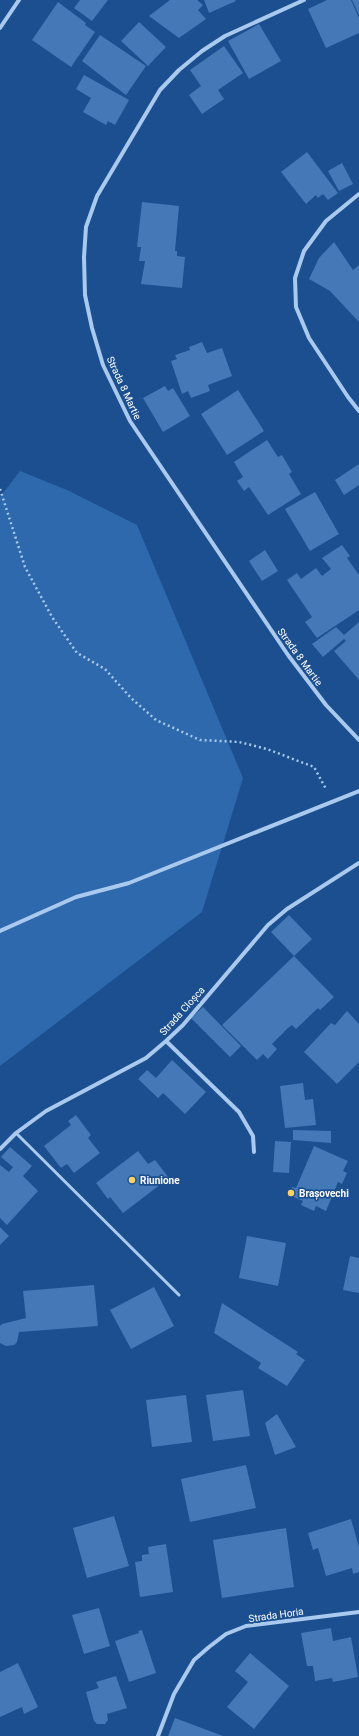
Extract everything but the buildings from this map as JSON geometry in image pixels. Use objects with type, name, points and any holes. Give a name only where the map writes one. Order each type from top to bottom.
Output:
[{"type":"street","points":[[0,28],[19,0]]},
{"type":"street","name":"Strada 8 Martie","points":[[304,0],[225,36],[202,51],[179,70],[160,90],[97,196],[86,227],[84,257],[85,294],[92,328],[103,365],[130,421],[288,655],[326,705],[359,740]]},
{"type":"street","points":[[359,194],[326,221],[304,251],[294,278],[296,307],[309,338],[359,411]]},
{"type":"street","points":[[0,931],[76,897],[129,883],[359,791]]},
{"type":"street","name":"Strada Cloșca","points":[[0,1149],[16,1133],[46,1111],[146,1058],[166,1042],[183,1025],[268,925],[287,909],[359,863]]},
{"type":"street","points":[[166,1042],[238,1112],[253,1136],[254,1152]]},
{"type":"street","name":"Strada Horia","points":[[158,1736],[174,1694],[194,1660],[208,1647],[226,1634],[246,1626],[359,1612]]},
{"type":"lane","points":[[16,1133],[179,1295]]},
{"type":"path","points":[[0,489],[25,567],[52,617],[77,653],[105,669],[131,698],[156,720],[200,740],[239,742],[268,749],[314,767],[334,802]]},
{"type":"shaded area","points":[[20,471],[67,490],[137,525],[243,778],[202,912],[0,1066],[0,497]]},
{"type":"place","name":"Riunione","points":[[132,1180]]},
{"type":"place","name":"Brașovechi","points":[[291,1193]]}]
